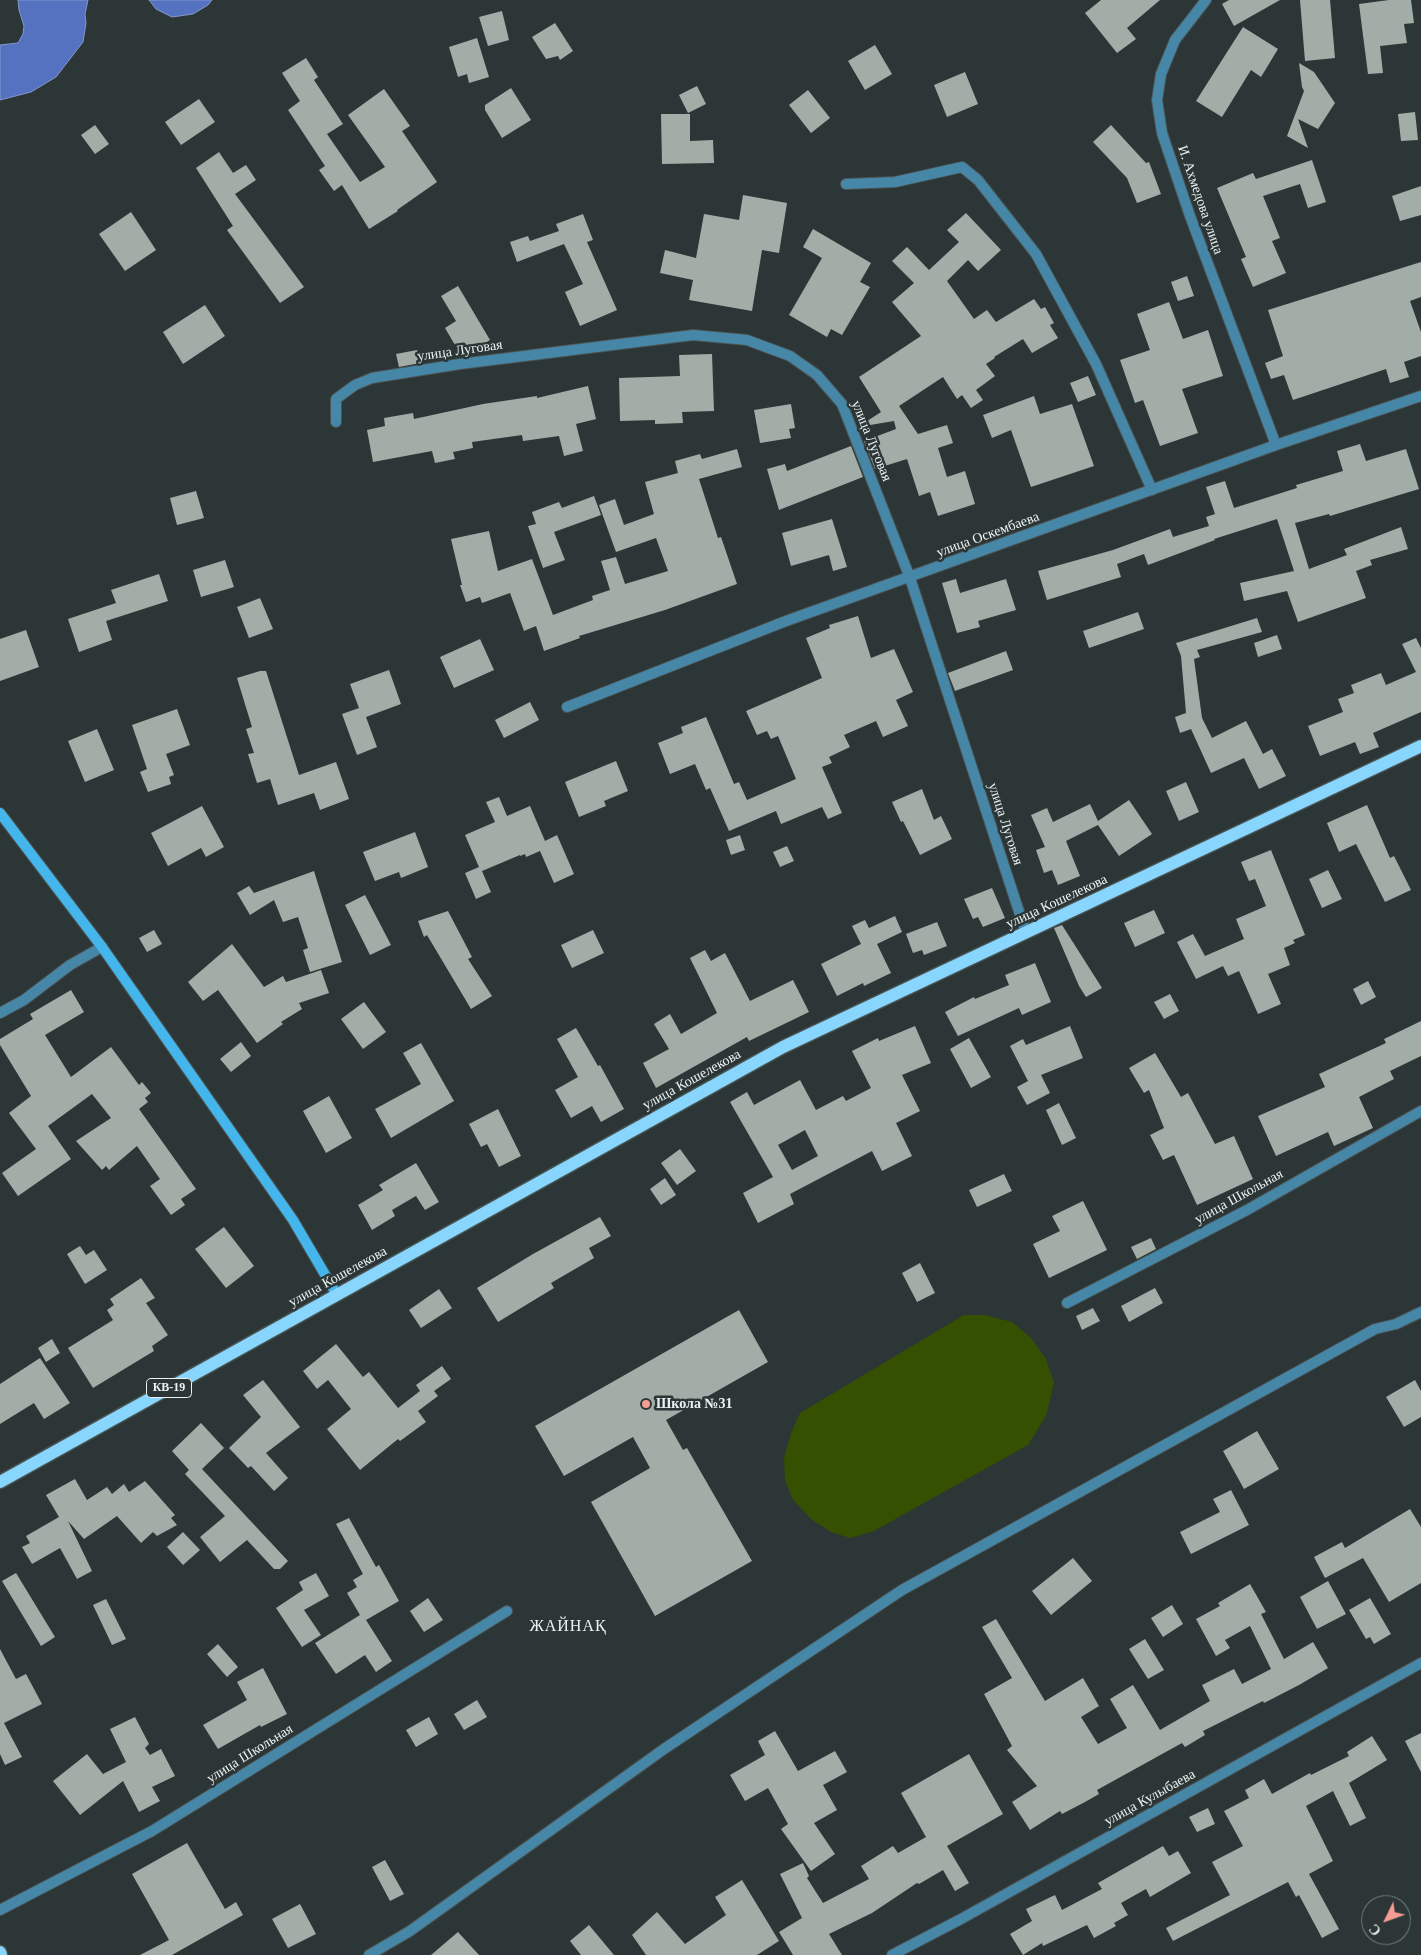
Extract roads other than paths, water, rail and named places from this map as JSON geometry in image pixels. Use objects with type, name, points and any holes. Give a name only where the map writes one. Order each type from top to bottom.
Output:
[{"type":"main road","name":"улица Кошелекова","points":[[0,1482],[783,1047],[1421,746]]},
{"type":"main road","points":[[0,813],[102,946],[293,1220],[337,1295]]},
{"type":"street","name":"И. Ахмедова улица","points":[[1206,0],[1175,40],[1161,74],[1157,100],[1162,133],[1190,216],[1276,445]]},
{"type":"street","points":[[846,184],[895,182],[962,168],[978,180],[1036,254],[1096,364],[1152,490]]},
{"type":"street","name":"улица Луговая","points":[[336,422],[336,399],[355,385],[372,378],[460,364],[693,335],[747,340],[790,356],[817,375],[842,404],[910,578],[1026,933]]},
{"type":"street","name":"улица Оскембаева","points":[[567,706],[786,621],[1276,445],[1421,396]]},
{"type":"street","points":[[0,1013],[24,1000],[70,965],[102,946]]},
{"type":"street","name":"улица Школьная","points":[[1068,1304],[1247,1210],[1421,1111]]},
{"type":"street","points":[[369,1955],[410,1931],[664,1749],[902,1590],[1375,1329],[1396,1324],[1421,1312]]},
{"type":"street","name":"улица Школьная","points":[[0,1910],[152,1831],[508,1611]]},
{"type":"street","name":"улица Кулыбаева","points":[[892,1955],[961,1919],[1421,1663]]},
{"type":"water","points":[[18,0],[88,0],[83,42],[56,77],[31,92],[0,100],[0,45],[18,43],[23,34],[24,26]]},
{"type":"water","points":[[149,0],[212,0],[208,5],[193,14],[172,17],[156,9]]},
{"type":"place","name":"Школа №31","points":[[646,1404]]},
{"type":"district","name":"ЖАЙНАҚ","points":[[568,1627]]}]
